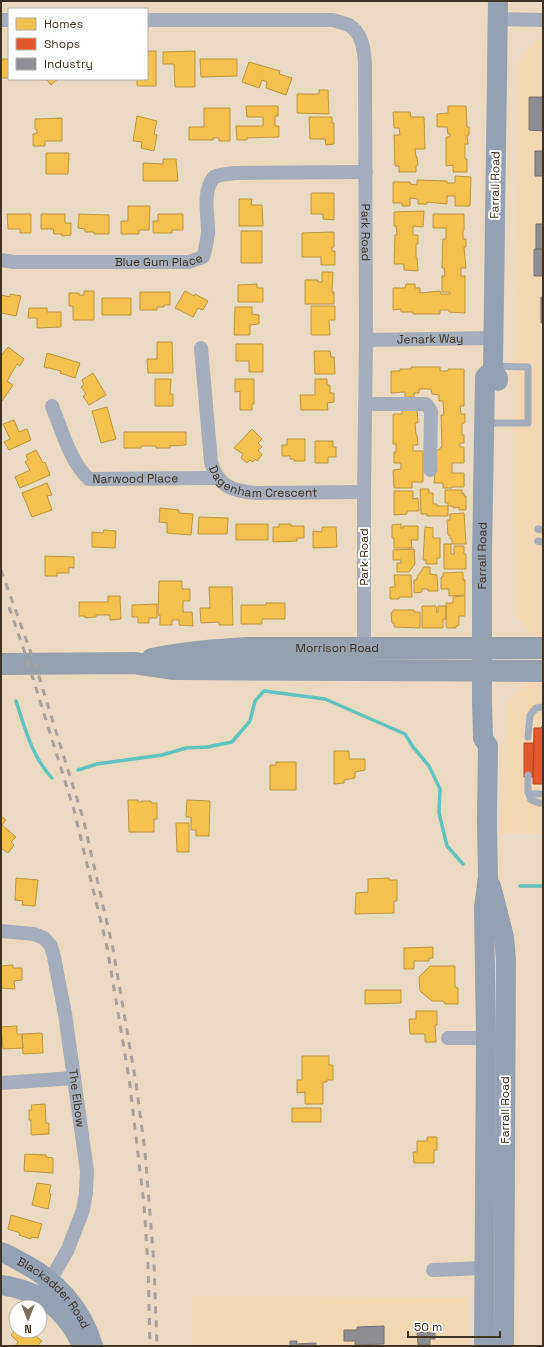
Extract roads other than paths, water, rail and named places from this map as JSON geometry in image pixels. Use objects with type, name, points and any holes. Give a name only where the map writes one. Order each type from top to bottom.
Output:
[{"type":"main road","name":"Farrall Road","points":[[484,1346],[486,1015],[495,949],[504,938],[488,877],[488,746],[493,737],[482,554],[491,423],[498,378],[493,368],[493,338],[498,10]]},
{"type":"main road","name":"Morrison Road","points":[[134,663],[166,656],[201,651],[248,648],[543,648]]},
{"type":"main road","name":"Morrison Road","points":[[1,664],[134,663],[174,669],[543,671]]},
{"type":"main road","name":"Farrall Road","points":[[495,949],[506,1015],[504,1346]]},
{"type":"main road","points":[[486,1015],[506,1015]]},
{"type":"main road","points":[[486,1101],[505,1100]]},
{"type":"main road","points":[[485,1170],[505,1169]]},
{"type":"main road","name":"Blackadder Road","points":[[1,1252],[30,1266],[52,1304],[70,1324],[83,1346]]},
{"type":"main road","name":"Blackadder Road","points":[[1,1285],[18,1288],[44,1288],[66,1295],[87,1329],[93,1346]]},
{"type":"street","points":[[498,10],[543,20]]},
{"type":"street","name":"Park Road","points":[[148,20],[333,20],[349,25],[359,35],[364,50],[365,63],[366,172],[364,648]]},
{"type":"street","name":"Blue Gum Place","points":[[1,260],[14,262],[189,262],[203,257],[205,251],[208,234],[208,188],[214,177],[235,173],[366,172]]},
{"type":"street","name":"Jenark Way","points":[[366,340],[493,338]]},
{"type":"street","name":"Dagenham Crescent","points":[[201,348],[211,462],[213,470],[223,484],[232,489],[256,493],[364,492]]},
{"type":"street","points":[[366,404],[426,404],[431,411],[430,470]]},
{"type":"street","name":"Narwood Place","points":[[52,406],[74,460],[83,474],[89,479],[218,478]]},
{"type":"street","name":"The Elbow","points":[[1,931],[34,934],[44,938],[51,946],[65,1014],[87,1171],[83,1210],[68,1249],[44,1288]]},
{"type":"street","points":[[448,1038],[486,1038]]},
{"type":"street","points":[[1,1083],[74,1078]]},
{"type":"street","points":[[433,1270],[485,1268]]},
{"type":"lane","points":[[491,423],[528,423],[528,367],[493,368]]},
{"type":"lane","points":[[528,737],[530,715],[536,708],[543,707]]},
{"type":"lane","points":[[528,775],[528,792],[531,800],[543,803]]},
{"type":"lane","points":[[529,794],[543,794]]},
{"type":"waterway","points":[[78,770],[97,764],[162,755],[186,748],[207,747],[232,742],[250,721],[255,701],[264,691],[325,699],[405,734],[413,747],[429,766],[440,789],[439,813],[447,846],[463,864]]},
{"type":"waterway","points":[[16,701],[34,752],[45,770],[52,778]]},
{"type":"waterway","points":[[520,886],[543,886]]},
{"type":"railway","points":[[1,570],[35,664],[83,818],[113,949],[136,1083],[145,1152],[154,1264],[157,1346]]},
{"type":"railway","points":[[9,607],[25,653],[74,810],[107,947],[129,1078],[144,1204],[148,1265],[150,1346]]}]
